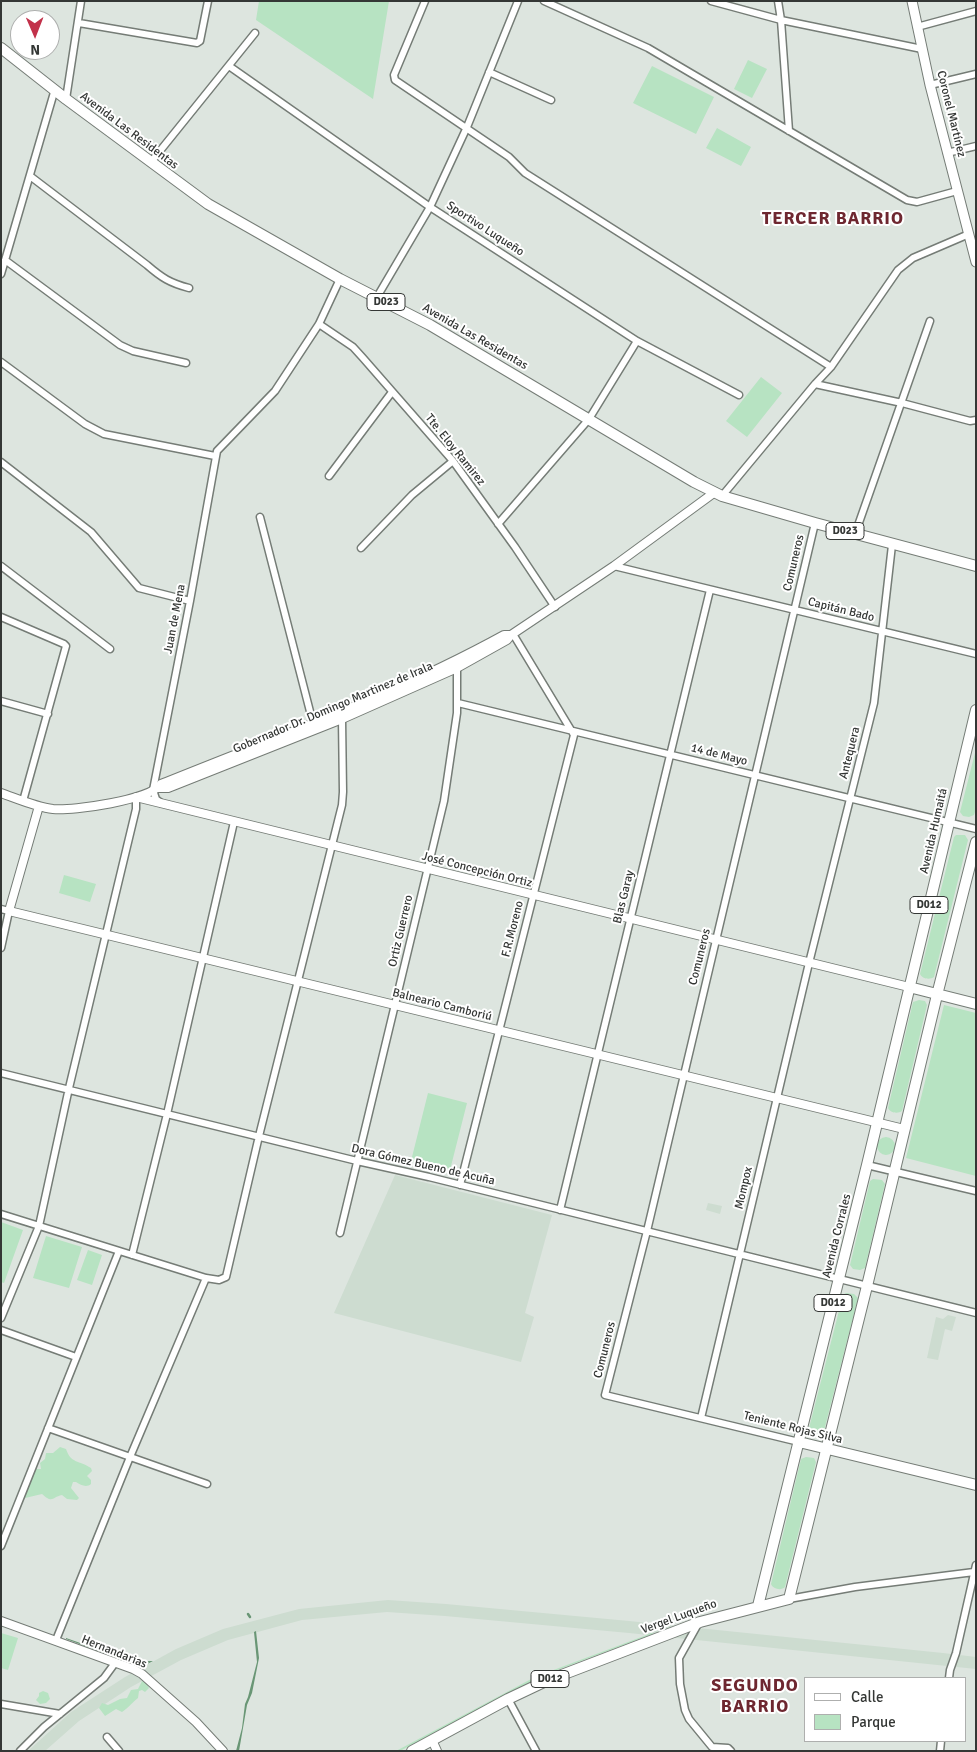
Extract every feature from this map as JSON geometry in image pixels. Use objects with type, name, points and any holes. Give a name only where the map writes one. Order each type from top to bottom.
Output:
[{"type":"main road","name":"Coronel Martínez","points":[[912,1],[930,85],[976,262]]},
{"type":"main road","name":"Avenida Las Residentas","points":[[1,48],[66,99],[208,204],[340,279],[430,325],[694,482],[718,494],[815,524],[976,566]]},
{"type":"main road","name":"Avenida Humaitá","points":[[909,988],[976,710]]},
{"type":"main road","name":"D012","points":[[789,1599],[976,842]]},
{"type":"main road","points":[[909,988],[976,1004]]},
{"type":"main road","name":"Avenida Corrales","points":[[758,1606],[909,988]]},
{"type":"main road","name":"Teniente Rojas Silva","points":[[799,1442],[976,1485]]},
{"type":"main road","name":"Vergel Luqueño","points":[[412,1751],[508,1698],[546,1681],[700,1622],[789,1599]]},
{"type":"street","points":[[66,99],[81,1]]},
{"type":"street","points":[[78,22],[196,43],[200,41],[208,1]]},
{"type":"street","points":[[425,1],[394,78],[509,157],[525,174],[831,367]]},
{"type":"street","points":[[377,297],[430,207],[467,127],[518,1]]},
{"type":"street","points":[[544,1],[648,48],[907,200],[917,202],[957,191]]},
{"type":"street","points":[[711,1],[781,20],[922,49]]},
{"type":"street","points":[[778,1],[789,131]]},
{"type":"street","points":[[917,27],[976,11]]},
{"type":"street","points":[[151,162],[256,33]]},
{"type":"street","name":"Sportivo Luqueño","points":[[229,66],[430,207],[637,341],[739,395]]},
{"type":"street","points":[[489,72],[550,100]]},
{"type":"street","points":[[930,85],[976,74]]},
{"type":"street","points":[[1,272],[55,89]]},
{"type":"street","points":[[947,153],[976,146]]},
{"type":"street","points":[[30,176],[147,265],[161,278],[189,288]]},
{"type":"street","points":[[718,494],[831,367],[898,270],[913,258],[969,234]]},
{"type":"street","points":[[5,260],[120,345],[132,351],[186,362]]},
{"type":"street","points":[[1,362],[85,424],[104,434],[216,453],[275,391],[319,324],[340,279]]},
{"type":"street","points":[[854,534],[930,322]]},
{"type":"street","name":"Tte. Eloy Ramirez","points":[[319,324],[352,347],[363,358],[453,461],[555,607]]},
{"type":"street","points":[[498,524],[589,419],[637,341]]},
{"type":"street","points":[[815,384],[902,403],[970,421],[976,420]]},
{"type":"street","points":[[330,476],[392,392]]},
{"type":"street","name":"Juan de Mena","points":[[156,789],[216,453]]},
{"type":"street","points":[[361,548],[412,495],[453,461]]},
{"type":"street","points":[[1,462],[91,532],[139,588],[190,601]]},
{"type":"street","name":"Gobernador Dr. Domingo Martinez de Irala","points":[[314,726],[342,719],[457,664],[504,635],[512,635],[718,494]]},
{"type":"street","points":[[260,517],[314,726]]},
{"type":"street","name":"Comuneros","points":[[605,1395],[647,1231],[815,524]]},
{"type":"street","name":"Antequera","points":[[809,963],[874,703],[892,544]]},
{"type":"street","points":[[1,566],[110,649]]},
{"type":"street","name":"Capitán Bado","points":[[614,566],[976,654]]},
{"type":"street","name":"Blas Garay","points":[[560,1210],[710,590]]},
{"type":"street","points":[[1,617],[64,644],[66,648],[23,801]]},
{"type":"street","points":[[512,635],[572,730]]},
{"type":"street","name":"Gobernador Dr. Domingo Martinez de Irala","points":[[136,797],[156,789],[168,788],[457,664]]},
{"type":"street","name":"Ortiz Guerrero","points":[[340,1233],[444,801],[458,703],[457,664]]},
{"type":"street","points":[[1,700],[48,714]]},
{"type":"street","name":"14 de Mayo","points":[[458,703],[976,829]]},
{"type":"street","points":[[1,1214],[206,1278],[222,1280],[228,1274],[259,1136],[332,846],[343,792],[342,719]]},
{"type":"street","name":"F.R.Moreno","points":[[460,1185],[574,735],[572,730]]},
{"type":"street","points":[[156,789],[156,799],[164,805]]},
{"type":"street","name":"José Concepción Ortiz","points":[[1,793],[39,806],[70,810],[136,797],[909,988]]},
{"type":"street","points":[[1,1318],[39,1226],[105,934],[136,809],[136,797]]},
{"type":"street","points":[[1,948],[5,910],[39,806]]},
{"type":"street","points":[[132,1255],[167,1114],[234,822]]},
{"type":"street","name":"Balneario Camboriú","points":[[5,910],[904,1129]]},
{"type":"street","name":"Mompox","points":[[701,1418],[809,963]]},
{"type":"street","name":"Dora Gómez Bueno de Acuña","points":[[1,1073],[647,1231],[839,1280],[976,1312]]},
{"type":"street","points":[[867,1165],[976,1191]]},
{"type":"street","points":[[1,1546],[4,1531],[48,1428],[118,1250]]},
{"type":"street","points":[[56,1640],[130,1457],[206,1278]]},
{"type":"street","points":[[1,1330],[76,1357]]},
{"type":"street","name":"Teniente Rojas Silva","points":[[605,1395],[799,1442]]},
{"type":"street","points":[[48,1428],[207,1484]]},
{"type":"street","points":[[949,1677],[975,1569]]},
{"type":"street","name":"Vergel Luqueño","points":[[789,1599],[975,1569]]},
{"type":"street","name":"Hernandarias","points":[[1,1621],[133,1669],[149,1679],[196,1722],[223,1751]]},
{"type":"street","points":[[700,1622],[679,1658],[678,1666],[683,1702],[694,1727],[712,1747],[727,1750]]},
{"type":"street","points":[[20,1751],[60,1714],[104,1678],[115,1663]]},
{"type":"street","points":[[508,1698],[536,1751]]},
{"type":"street","points":[[1,1704],[60,1714]]},
{"type":"street","points":[[107,1737],[120,1751]]},
{"type":"street","points":[[432,1740],[437,1751]]},
{"type":"shaded area","points":[[395,1175],[552,1215],[525,1313],[534,1317],[521,1362],[334,1313]]},
{"type":"shaded area","points":[[708,1203],[722,1206],[720,1214],[706,1210]]},
{"type":"shaded area","points":[[948,1315],[956,1317],[952,1331],[945,1329],[938,1360],[927,1358],[936,1317],[943,1319]]},
{"type":"shaded area","points":[[388,1600],[629,1621],[943,1653],[976,1657],[976,1669],[629,1633],[387,1612],[302,1620],[228,1640],[181,1660],[131,1687],[79,1721],[45,1751],[28,1751],[71,1712],[125,1677],[176,1649],[223,1629],[299,1609]]},
{"type":"shaded area","points":[[256,1631],[259,1658],[252,1693],[247,1705],[239,1751],[236,1751],[242,1728],[245,1704],[257,1662],[254,1632]]},
{"type":"shaded area","points":[[66,1638],[132,1661],[153,1661],[142,1667]]},
{"type":"green space","points":[[259,1],[389,1],[373,99],[256,20]]},
{"type":"green space","points":[[748,60],[767,69],[752,98],[734,89]]},
{"type":"green space","points":[[652,66],[714,97],[696,134],[633,103]]},
{"type":"green space","points":[[717,128],[751,147],[741,166],[706,148]]},
{"type":"green space","points":[[761,377],[782,393],[747,437],[726,421]]},
{"type":"green space","points":[[976,749],[976,809],[974,815],[969,817],[963,816],[960,812]]},
{"type":"green space","points":[[956,835],[965,835],[968,840],[934,977],[926,979],[920,974]]},
{"type":"green space","points":[[64,875],[96,884],[90,902],[59,893]]},
{"type":"green space","points":[[925,1001],[927,1005],[902,1111],[894,1112],[888,1108],[913,1002]]},
{"type":"green space","points":[[944,1005],[976,1013],[976,1176],[906,1158]]},
{"type":"green space","points":[[428,1093],[467,1103],[450,1170],[411,1161]]},
{"type":"green space","points":[[886,1137],[892,1140],[895,1146],[892,1152],[886,1155],[880,1152],[877,1146],[880,1140]]},
{"type":"green space","points":[[873,1179],[882,1180],[885,1184],[865,1268],[860,1270],[853,1269],[850,1265],[870,1181]]},
{"type":"green space","points":[[1,1222],[23,1230],[4,1283],[1,1282]]},
{"type":"green space","points":[[46,1236],[82,1247],[69,1288],[33,1278]]},
{"type":"green space","points":[[88,1250],[102,1255],[92,1285],[77,1280]]},
{"type":"green space","points":[[846,1293],[854,1294],[858,1298],[824,1431],[816,1432],[809,1428],[843,1295]]},
{"type":"green space","points":[[60,1447],[66,1449],[70,1457],[91,1468],[92,1471],[87,1476],[91,1480],[91,1484],[85,1486],[73,1482],[71,1488],[79,1498],[77,1500],[67,1499],[62,1495],[52,1499],[42,1494],[23,1497],[33,1470],[41,1469],[40,1463],[45,1459],[46,1453],[53,1453]]},
{"type":"green space","points":[[806,1457],[814,1458],[816,1462],[785,1587],[777,1589],[771,1584],[801,1459]]},
{"type":"green space","points":[[1,1633],[18,1638],[8,1670],[1,1668]]},
{"type":"green space","points":[[652,1633],[544,1675],[400,1751],[396,1751],[535,1677]]},
{"type":"green space","points":[[142,1681],[149,1688],[145,1692],[139,1691],[138,1698],[122,1712],[116,1709],[105,1716],[99,1708],[102,1703],[108,1705],[127,1698],[131,1690],[138,1689]]},
{"type":"green space","points":[[43,1691],[48,1693],[50,1699],[46,1703],[40,1704],[36,1700],[39,1693]]},
{"type":"district","name":"TERCER BARRIO","points":[[833,219]]},
{"type":"district","name":"SEGUNDO BARRIO","points":[[755,1696]]}]
